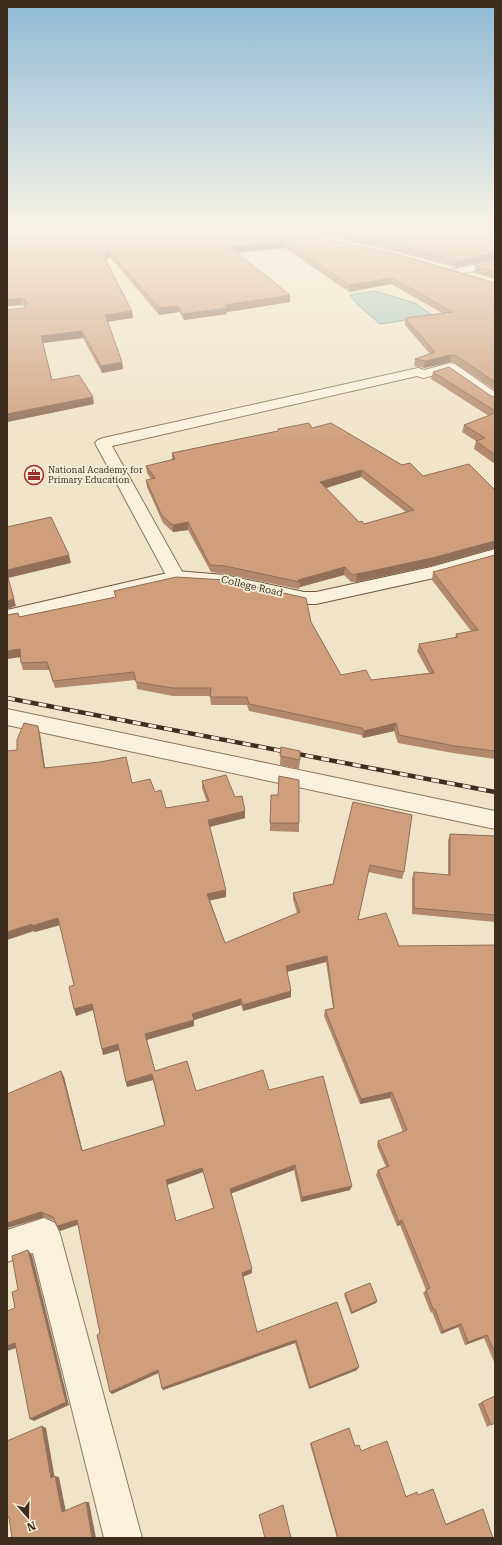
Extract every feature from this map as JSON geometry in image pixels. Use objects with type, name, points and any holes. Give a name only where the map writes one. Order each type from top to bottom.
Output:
[{"type":"street","points":[[176,577],[103,443],[418,372],[423,374],[450,368],[495,399]]},
{"type":"street","name":"College Road","points":[[7,616],[176,577],[202,576],[230,580],[304,598],[316,598],[434,572],[495,554]]},
{"type":"street","points":[[7,717],[495,820]]},
{"type":"street","points":[[7,1246],[44,1234],[123,1538]]},
{"type":"water","points":[[355,301],[409,301],[415,303],[433,316],[380,324]]},
{"type":"building","points":[[26,301],[127,301],[132,311],[105,315],[122,362],[101,366],[82,331],[41,336],[52,380],[79,375],[93,397],[7,414],[7,310],[24,308],[27,304]]},
{"type":"building","points":[[153,301],[250,301],[225,305],[227,308],[183,314],[178,306],[159,308]]},
{"type":"building","points":[[433,301],[495,301],[495,382],[457,356],[451,355],[425,361],[415,359],[435,352],[405,318],[453,312]]},
{"type":"building","points":[[449,367],[491,396],[495,397],[495,411],[433,372]]},
{"type":"building","points":[[495,413],[495,455],[476,441],[485,438],[464,425]]},
{"type":"building","points":[[309,423],[312,428],[331,423],[402,465],[410,463],[423,476],[469,464],[495,490],[495,541],[432,558],[352,575],[345,567],[298,580],[300,582],[225,566],[210,565],[188,522],[173,525],[162,516],[146,480],[155,478],[146,466],[175,459],[172,453],[278,431],[278,429]],"holes":[[[362,470],[414,510],[364,524],[362,521],[359,522],[320,482]]]},
{"type":"building","points":[[51,517],[69,555],[7,570],[7,527]]},
{"type":"building","points":[[495,555],[495,751],[455,746],[399,735],[396,723],[364,731],[362,728],[249,704],[247,697],[210,697],[211,688],[172,688],[136,682],[134,672],[53,681],[47,662],[21,663],[20,649],[7,651],[7,615],[18,613],[19,617],[116,597],[114,591],[176,577],[225,580],[306,598],[311,622],[341,675],[366,670],[371,680],[434,673],[419,644],[458,637],[456,634],[478,630],[433,572]]},
{"type":"building","points":[[7,574],[14,599],[7,601]]},
{"type":"building","points":[[24,723],[38,726],[44,768],[100,762],[126,757],[132,783],[150,779],[155,792],[161,790],[166,808],[209,801],[202,781],[226,775],[235,797],[242,796],[245,811],[208,820],[226,890],[207,894],[225,943],[300,912],[293,893],[333,884],[353,802],[412,815],[404,872],[370,865],[358,920],[386,913],[399,946],[495,945],[495,1353],[487,1335],[468,1342],[461,1324],[443,1331],[435,1309],[433,1309],[426,1290],[430,1288],[402,1220],[399,1222],[378,1170],[389,1166],[378,1141],[407,1130],[392,1092],[361,1099],[325,1010],[334,1008],[327,956],[286,966],[291,991],[243,1005],[241,999],[192,1014],[194,1020],[145,1034],[155,1071],[187,1061],[196,1091],[263,1070],[269,1090],[323,1076],[352,1186],[302,1197],[295,1165],[230,1189],[252,1269],[242,1273],[257,1332],[337,1302],[359,1367],[310,1387],[296,1340],[162,1388],[158,1370],[110,1392],[97,1335],[100,1333],[77,1220],[57,1226],[53,1217],[41,1212],[7,1223],[7,1094],[61,1071],[82,1151],[165,1125],[152,1074],[126,1082],[118,1044],[102,1049],[92,1004],[74,1009],[69,987],[74,985],[58,918],[7,932],[7,751],[17,750],[17,740]],"holes":[[[202,1168],[214,1208],[176,1221],[166,1180]]]},
{"type":"building","points":[[281,747],[300,751],[300,760],[280,756]]},
{"type":"building","points":[[279,776],[299,780],[299,823],[270,823],[271,795],[278,795]]},
{"type":"building","points":[[450,834],[495,836],[495,915],[414,908],[414,872],[450,875]]},
{"type":"building","points":[[28,1250],[66,1402],[30,1419],[15,1343],[7,1346],[7,1311],[15,1308],[12,1292],[18,1290],[12,1256]]},
{"type":"building","points":[[370,1283],[377,1301],[352,1312],[345,1293]]},
{"type":"building","points":[[495,1396],[495,1423],[491,1425],[482,1402]]},
{"type":"building","points":[[42,1426],[51,1478],[55,1476],[62,1512],[86,1502],[92,1538],[12,1538],[9,1517],[7,1518],[7,1441]]},
{"type":"building","points":[[349,1428],[355,1446],[359,1445],[361,1451],[387,1441],[406,1497],[417,1492],[418,1495],[433,1489],[446,1525],[483,1509],[493,1538],[338,1538],[311,1443]]},
{"type":"building","points":[[283,1505],[291,1538],[265,1538],[259,1515]]},
{"type":"railway","points":[[7,698],[495,792]]},
{"type":"place","name":"National Academy for Primary Education","points":[[34,475]]}]
